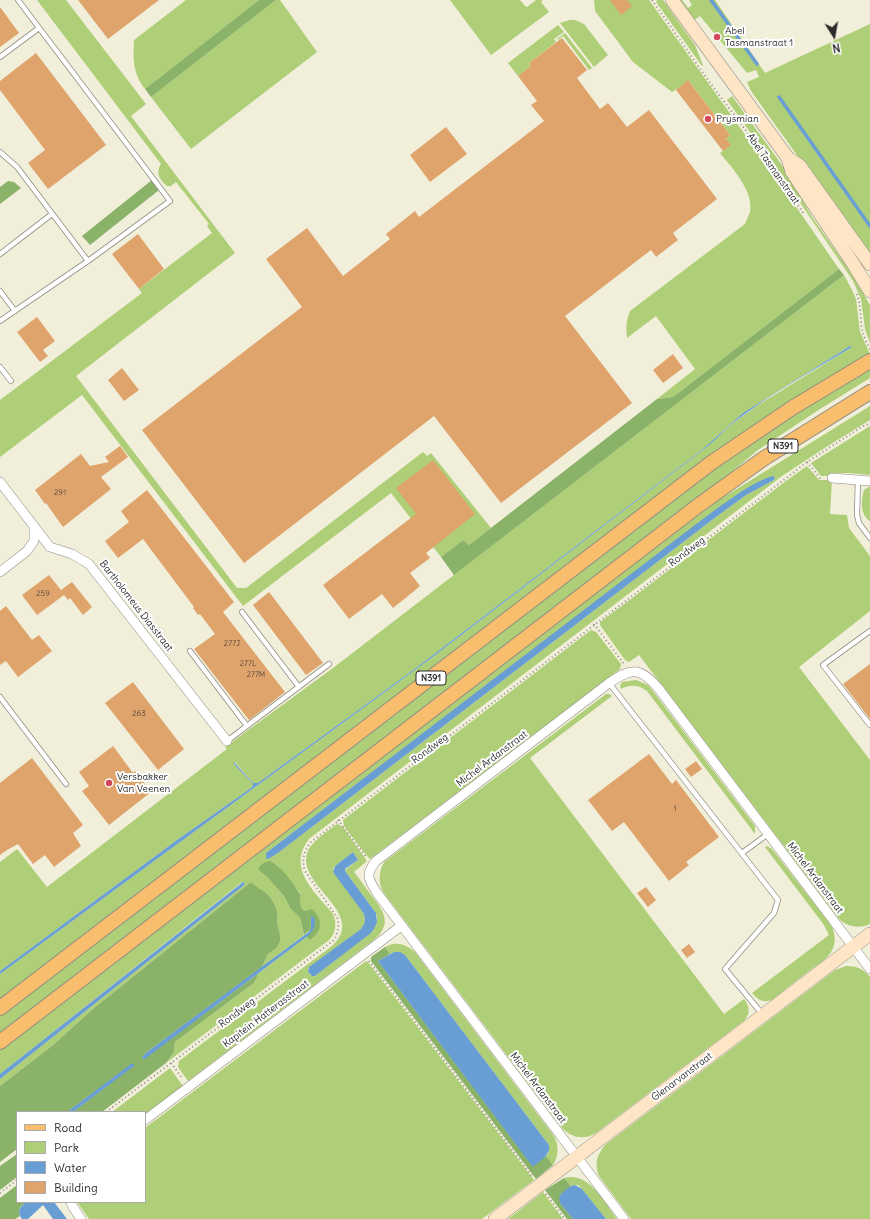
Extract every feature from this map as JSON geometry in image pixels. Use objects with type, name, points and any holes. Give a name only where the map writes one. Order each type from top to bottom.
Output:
[{"type":"main road","name":"N391","points":[[0,1008],[711,463],[792,408],[870,361]]},
{"type":"main road","name":"N391","points":[[0,1042],[699,505],[763,459],[870,392]]},
{"type":"street","name":"Abel Tasmanstraat","points":[[672,0],[788,158],[800,166],[870,264]]},
{"type":"street","name":"Abel Tasmanstraat","points":[[788,158],[792,172],[870,291]]},
{"type":"street","points":[[832,478],[870,481]]},
{"type":"street","name":"Bartholomeus Diasstraat","points":[[0,482],[50,547],[72,554],[89,564],[227,741]]},
{"type":"street","points":[[0,572],[27,551],[34,541],[34,526]]},
{"type":"street","name":"Michel Ardanstraat","points":[[624,1219],[372,886],[368,876],[369,869],[376,861],[609,683],[620,675],[632,671],[641,673],[651,679],[870,969]]},
{"type":"street","name":"Kapitein Hatterasstraat","points":[[146,1119],[401,926]]},
{"type":"street","name":"Glenarvanstraat","points":[[495,1219],[870,934]]},
{"type":"street","points":[[71,1203],[81,1219]]},
{"type":"lane","points":[[0,321],[88,261],[170,201],[18,0]]},
{"type":"lane","points":[[0,58],[39,28]]},
{"type":"lane","points":[[0,152],[17,167],[88,261]]},
{"type":"lane","points":[[0,254],[52,214]]},
{"type":"lane","points":[[0,291],[15,311]]},
{"type":"lane","points":[[0,367],[11,381]]},
{"type":"lane","points":[[858,479],[857,515],[859,523],[870,538]]},
{"type":"lane","points":[[242,612],[299,687]]},
{"type":"lane","points":[[870,631],[823,665],[870,725]]},
{"type":"lane","points":[[190,651],[247,726]]},
{"type":"lane","name":"Bartholomeus Diasstraat","points":[[227,741],[328,664]]},
{"type":"lane","points":[[609,683],[778,900],[774,913],[725,969],[764,1015]]},
{"type":"lane","points":[[0,697],[66,784]]},
{"type":"lane","points":[[742,853],[768,834]]},
{"type":"path","name":"Abel Tasmanstraat","points":[[653,1],[804,214]]},
{"type":"path","points":[[856,292],[860,303],[862,330],[864,338],[870,349]]},
{"type":"path","name":"Rondweg","points":[[107,1111],[334,940],[338,930],[338,919],[305,871],[303,858],[310,842],[808,462],[870,423]]},
{"type":"path","points":[[808,462],[820,478],[832,478]]},
{"type":"path","points":[[594,624],[625,665],[628,672]]},
{"type":"path","points":[[338,820],[368,860],[374,864]]},
{"type":"path","points":[[364,954],[565,1219]]},
{"type":"path","points":[[171,1063],[188,1087]]},
{"type":"path","points":[[0,1193],[16,1181]]},
{"type":"green space","points":[[37,0],[66,0],[146,104],[131,116],[235,253],[76,376],[237,588],[246,588],[423,452],[427,456],[431,453],[491,528],[469,545],[463,540],[441,557],[391,493],[243,606],[82,395],[0,457],[0,400],[142,293],[139,289],[212,233],[207,226],[209,224],[176,182],[171,186],[167,186],[162,181],[158,173],[161,164]]},
{"type":"green space","points":[[186,0],[259,0],[145,89],[136,72],[134,40]]},
{"type":"green space","points":[[259,0],[276,0],[151,97],[145,89]]},
{"type":"green space","points":[[276,0],[280,0],[317,52],[191,149],[151,97]]},
{"type":"green space","points":[[450,0],[520,0],[527,7],[536,0],[543,0],[541,2],[549,12],[491,55]]},
{"type":"green space","points":[[594,0],[649,0],[839,269],[673,397],[657,399],[695,369],[656,316],[627,338],[626,331],[630,311],[745,224],[750,212],[749,196],[741,180],[720,153],[730,145],[726,139],[730,135],[689,81],[672,92],[633,62],[595,11]]},
{"type":"green space","points":[[657,0],[663,0],[695,45],[703,65],[702,66],[656,2]]},
{"type":"green space","points":[[678,0],[682,0],[688,8],[692,5],[689,0],[715,0],[765,73],[870,24],[870,257],[751,91],[747,82],[759,77],[756,70],[747,73],[700,16],[694,20]]},
{"type":"green space","points":[[575,20],[584,24],[608,55],[594,67],[560,23]]},
{"type":"green space","points":[[558,25],[564,32],[554,39],[556,42],[529,63],[531,66],[518,76],[508,63]]},
{"type":"green space","points":[[565,33],[592,68],[589,70],[563,36],[558,40],[557,39]]},
{"type":"green space","points":[[732,96],[782,165],[812,217],[851,273],[870,305],[870,343],[865,329],[861,299],[853,281],[793,192],[727,100]]},
{"type":"green space","points":[[152,180],[159,190],[90,245],[82,236]]},
{"type":"green space","points":[[8,181],[14,182],[21,188],[0,204],[0,187]]},
{"type":"green space","points":[[839,269],[844,275],[454,575],[441,557],[463,540],[469,545],[657,399],[673,397]]},
{"type":"green space","points":[[844,275],[856,299],[860,332],[870,354],[813,387],[746,431],[665,490],[0,1000],[0,974],[430,659],[708,446],[732,424],[758,405],[852,347],[850,346],[743,413],[703,449],[416,668],[258,783],[253,783],[235,762],[234,764],[253,784],[251,788],[177,840],[0,971],[0,862],[17,849],[47,887],[227,749],[225,747],[333,668]]},
{"type":"green space","points":[[870,368],[870,378],[758,450],[700,498],[0,1033],[0,1016],[693,484],[780,424]]},
{"type":"green space","points":[[870,406],[870,420],[782,476],[309,839],[303,850],[301,860],[302,870],[311,888],[333,914],[335,928],[329,940],[166,1063],[174,1052],[175,1042],[254,983],[259,973],[306,937],[310,940],[306,911],[302,909],[300,902],[301,894],[277,865],[258,870],[267,877],[284,896],[290,908],[300,918],[304,935],[262,967],[268,954],[278,946],[280,935],[277,923],[277,912],[274,904],[265,892],[251,882],[94,1008],[53,1045],[0,1086],[0,1079],[245,883],[242,882],[0,1074],[0,1050],[596,592],[719,500]],"holes":[[[773,476],[775,479],[746,495],[712,520],[278,853],[270,858],[266,853],[714,512],[755,484]]]},
{"type":"green space","points":[[870,426],[870,475],[832,473],[832,476],[821,476],[811,463]]},
{"type":"green space","points":[[807,466],[819,480],[832,480],[830,514],[847,515],[849,528],[870,556],[870,611],[799,667],[870,760],[870,924],[858,927],[851,926],[840,920],[639,655],[629,662],[625,660],[600,625],[600,622]]},
{"type":"green space","points":[[870,486],[870,521],[864,515],[862,499],[864,490]]},
{"type":"green space","points":[[591,630],[596,632],[621,664],[620,669],[370,859],[344,826],[343,820]]},
{"type":"green space","points":[[636,680],[648,685],[653,691],[755,826],[755,834],[647,691],[641,687],[634,686],[628,686],[621,689],[620,686],[622,682]]},
{"type":"green space","points":[[606,694],[612,696],[530,758],[724,1014],[744,999],[749,1012],[745,1020],[596,1133],[587,1137],[579,1137],[570,1134],[563,1129],[383,892],[380,884],[380,877],[384,862]]},
{"type":"green space","points":[[337,824],[343,827],[367,861],[354,872],[382,911],[385,922],[384,927],[375,939],[188,1081],[178,1067],[179,1061],[332,946],[341,933],[342,921],[336,909],[310,874],[306,862],[309,849],[312,845]],"holes":[[[353,852],[358,860],[345,871],[376,913],[377,918],[373,931],[315,976],[309,974],[308,969],[361,929],[365,922],[364,914],[333,869]]]},
{"type":"green space","points":[[767,846],[772,849],[831,925],[835,939],[833,949],[824,960],[772,1000],[763,1001],[752,993],[829,935],[824,925],[765,847]]},
{"type":"green space","points":[[270,861],[284,872],[301,895],[300,902],[302,909],[306,911],[312,909],[316,913],[320,921],[320,925],[317,932],[310,940],[306,937],[314,929],[314,916],[311,917],[310,930],[304,935],[300,918],[290,908],[284,896],[267,877],[258,870],[262,864]]},
{"type":"green space","points":[[251,882],[268,894],[272,900],[277,912],[280,941],[278,946],[268,954],[262,967],[142,1057],[144,1059],[259,973],[254,983],[175,1042],[174,1052],[166,1063],[103,1111],[74,1111],[133,1066],[132,1064],[68,1111],[16,1111],[16,1150],[0,1162],[0,1086],[53,1045],[94,1008]]},
{"type":"green space","points":[[392,944],[405,945],[415,952],[554,1136],[558,1150],[553,1165],[546,1156],[548,1154],[549,1145],[405,955],[394,952],[390,954],[385,947]]},
{"type":"green space","points":[[385,947],[390,954],[378,961],[533,1166],[546,1156],[553,1165],[536,1179],[371,961],[371,957]]},
{"type":"green space","points":[[366,961],[534,1180],[482,1219],[89,1219],[78,1203],[146,1203],[146,1127]]},
{"type":"green space","points":[[846,966],[860,968],[870,977],[870,1219],[631,1219],[597,1172],[597,1160],[605,1145],[835,970]]},
{"type":"green space","points":[[170,1068],[183,1086],[146,1113],[146,1111],[113,1111]]},
{"type":"green space","points":[[16,1155],[16,1178],[0,1190],[0,1166]]},
{"type":"green space","points":[[569,1177],[584,1180],[591,1185],[617,1219],[606,1219],[578,1185],[571,1186],[564,1178]]},
{"type":"green space","points":[[564,1178],[571,1186],[560,1195],[560,1203],[573,1219],[567,1219],[545,1190]]},
{"type":"green space","points":[[16,1186],[16,1203],[25,1203],[20,1208],[20,1216],[15,1219],[0,1219],[0,1198]]},
{"type":"green space","points":[[543,1192],[563,1219],[508,1219]]},
{"type":"water","points":[[850,346],[852,347],[791,383],[747,412],[708,446],[430,659],[0,974],[0,971],[177,840],[251,788],[253,784],[234,764],[234,762],[253,783],[258,783],[416,668],[703,449],[743,413]]},
{"type":"water","points":[[773,476],[775,478],[774,480],[746,495],[712,520],[278,853],[266,859],[266,853],[720,506],[742,491]]},
{"type":"water","points":[[353,852],[358,860],[345,869],[345,871],[376,913],[377,922],[371,933],[315,976],[312,976],[308,972],[309,967],[361,929],[365,922],[364,914],[333,872],[335,866]]},
{"type":"water","points":[[243,882],[245,883],[243,886],[0,1079],[0,1074]]},
{"type":"water","points":[[311,916],[314,917],[315,925],[309,935],[143,1059],[142,1057],[147,1052],[310,931]]},
{"type":"water","points":[[394,952],[400,952],[405,955],[549,1145],[547,1155],[533,1167],[378,961]]},
{"type":"water","points":[[131,1064],[134,1064],[134,1066],[74,1111],[68,1111]]},
{"type":"water","points":[[575,1185],[582,1189],[606,1219],[573,1219],[560,1203],[559,1197],[570,1187]]},
{"type":"water","points":[[25,1203],[55,1203],[67,1219],[53,1219],[43,1205],[28,1219],[22,1219],[19,1212]]},
{"type":"building","points":[[78,0],[159,0],[108,39]]},
{"type":"building","points":[[610,0],[627,0],[632,6],[621,15]]},
{"type":"building","points":[[0,7],[19,33],[0,47]]},
{"type":"building","points":[[562,38],[587,70],[577,78],[600,109],[608,103],[627,127],[649,110],[717,199],[673,233],[678,240],[656,257],[651,250],[565,316],[632,403],[501,503],[434,416],[244,563],[142,430],[302,307],[266,259],[307,228],[343,276],[390,239],[386,234],[415,211],[419,217],[544,121],[531,105],[537,101],[518,76],[531,66],[529,63]]},
{"type":"building","points":[[36,53],[106,145],[48,189],[28,163],[45,150],[0,90],[0,81]]},
{"type":"building","points":[[688,80],[730,135],[726,139],[731,145],[723,151],[676,90]]},
{"type":"building","points":[[446,127],[467,154],[430,182],[410,155]]},
{"type":"building","points":[[138,234],[164,269],[139,289],[112,254]]},
{"type":"building","points":[[37,317],[55,341],[43,350],[48,356],[40,362],[17,332]]},
{"type":"building","points":[[673,354],[683,368],[663,383],[653,370]]},
{"type":"building","points":[[122,368],[139,390],[124,401],[108,380]]},
{"type":"building","points":[[120,446],[128,457],[101,477],[111,489],[63,527],[35,490],[81,454],[90,466],[109,462],[105,457]]},
{"type":"building","points":[[433,460],[475,514],[426,553],[430,558],[410,573],[420,586],[413,592],[393,608],[382,594],[349,619],[323,585],[416,514],[396,488]]},
{"type":"building","points":[[147,490],[234,602],[223,612],[285,692],[249,720],[194,649],[215,634],[200,614],[198,615],[193,608],[194,607],[143,539],[118,558],[105,541],[129,522],[121,511]]},
{"type":"building","points":[[49,575],[61,590],[72,582],[92,607],[83,615],[70,598],[68,600],[64,595],[37,615],[22,595]]},
{"type":"building","points":[[269,592],[323,663],[306,675],[253,605]]},
{"type":"building","points":[[6,606],[32,640],[39,635],[52,651],[18,677],[6,661],[0,665],[0,611]]},
{"type":"building","points":[[870,664],[870,719],[843,684]]},
{"type":"building","points":[[133,682],[184,749],[158,770],[105,703]]},
{"type":"building","points":[[113,746],[133,773],[135,771],[151,792],[109,825],[82,791],[89,786],[79,772]]},
{"type":"building","points":[[649,754],[672,784],[676,780],[719,837],[686,862],[689,865],[669,881],[624,822],[612,831],[588,800]]},
{"type":"building","points":[[32,758],[83,825],[73,833],[81,846],[54,867],[45,855],[33,864],[18,844],[0,855],[0,783]]},
{"type":"building","points":[[696,761],[702,769],[691,777],[685,769]]},
{"type":"building","points":[[646,887],[656,900],[648,907],[637,893]]},
{"type":"building","points":[[689,944],[695,952],[687,958],[681,950]]},
{"type":"waterway","points":[[711,0],[757,64]]},
{"type":"waterway","points":[[779,97],[870,226]]},
{"type":"place","name":"Abel Tasmanstraat 1","points":[[717,37]]},
{"type":"place","name":"Prysmian","points":[[708,119]]},
{"type":"place","name":"Versbakker Van Veenen","points":[[109,783]]}]
